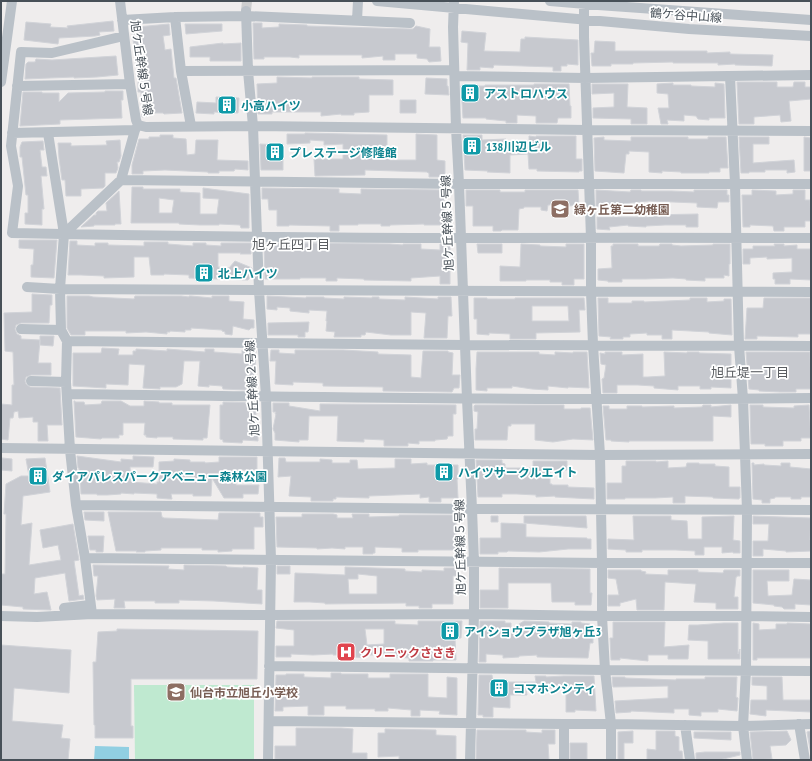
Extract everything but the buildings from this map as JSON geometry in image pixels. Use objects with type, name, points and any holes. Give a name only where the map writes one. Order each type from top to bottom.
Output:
[{"type":"street","points":[[1,82],[12,1]]},
{"type":"street","name":"旭ケ丘幹線５号線","points":[[120,1],[137,128],[146,126],[456,128],[474,562],[470,760]]},
{"type":"street","points":[[357,20],[358,1]]},
{"type":"street","name":"鶴ケ谷中山線","points":[[377,1],[453,4],[584,20],[689,29],[806,35]]},
{"type":"street","points":[[550,1],[807,20]]},
{"type":"street","points":[[584,3],[591,238],[591,292],[600,455],[602,616],[605,670],[611,724],[611,760]]},
{"type":"street","points":[[453,4],[456,128],[811,131]]},
{"type":"street","points":[[122,20],[246,13],[410,23]]},
{"type":"street","name":"旭ケ丘幹線２号線","points":[[246,13],[248,71],[253,126],[259,290],[266,396],[271,560],[268,760]]},
{"type":"street","points":[[175,17],[191,126]]},
{"type":"street","points":[[124,36],[52,53],[21,52],[11,146],[18,186],[12,233],[461,238],[811,238]]},
{"type":"street","points":[[182,71],[455,73],[586,78],[811,75]]},
{"type":"street","points":[[730,76],[737,238],[739,346],[743,399],[747,510],[746,670],[743,726],[747,760]]},
{"type":"street","points":[[17,86],[130,84]]},
{"type":"street","points":[[12,133],[48,133],[137,128],[121,180],[64,234]]},
{"type":"street","points":[[48,133],[64,234],[60,289],[61,330],[67,342],[66,382],[70,450],[76,505],[85,558],[91,609]]},
{"type":"street","points":[[121,180],[459,184],[811,184]]},
{"type":"street","points":[[28,287],[60,289],[811,292]]},
{"type":"street","points":[[21,329],[61,330]]},
{"type":"street","points":[[67,342],[811,346]]},
{"type":"street","points":[[31,381],[66,382]]},
{"type":"street","points":[[67,394],[596,399],[811,398]]},
{"type":"street","points":[[1,455],[1,448],[600,455],[811,454]]},
{"type":"street","points":[[76,505],[269,508],[811,510]]},
{"type":"street","points":[[85,558],[602,563],[811,563]]},
{"type":"street","points":[[64,608],[271,616],[474,614],[811,617]]},
{"type":"street","points":[[1,616],[37,617],[91,609]]},
{"type":"street","points":[[270,666],[811,671]]},
{"type":"street","points":[[269,721],[743,726],[811,724]]},
{"type":"street","points":[[564,724],[564,760]]},
{"type":"street","points":[[799,724],[805,760]]},
{"type":"street","points":[[684,725],[690,760]]},
{"type":"green space","points":[[134,685],[254,685],[254,760],[135,760]]},
{"type":"water","points":[[95,746],[129,747],[129,760],[94,760]]},
{"type":"tunnel","points":[[246,11],[247,1]]},
{"type":"place","name":"アストロハウス","points":[[470,93]]},
{"type":"place","name":"小高ハイツ","points":[[227,105]]},
{"type":"place","name":"138川辺ビル","points":[[472,146]]},
{"type":"place","name":"プレステージ修隆館","points":[[275,152]]},
{"type":"place","name":"緑ヶ丘第二幼稚園","points":[[560,209]]},
{"type":"place","name":"北上ハイツ","points":[[204,273]]},
{"type":"place","name":"ハイツサークルエイト","points":[[444,472]]},
{"type":"place","name":"ダイアパレスパークアベニュー森林公園","points":[[38,476]]},
{"type":"place","name":"アイショウプラザ旭ヶ丘3","points":[[450,631]]},
{"type":"place","name":"クリニックささき","points":[[346,652]]},
{"type":"place","name":"コマホンシティ","points":[[499,688]]},
{"type":"place","name":"仙台市立旭丘小学校","points":[[176,692]]},
{"type":"district","name":"旭ヶ丘四丁目","points":[[291,244]]},
{"type":"district","name":"旭丘堤一丁目","points":[[750,372]]}]
